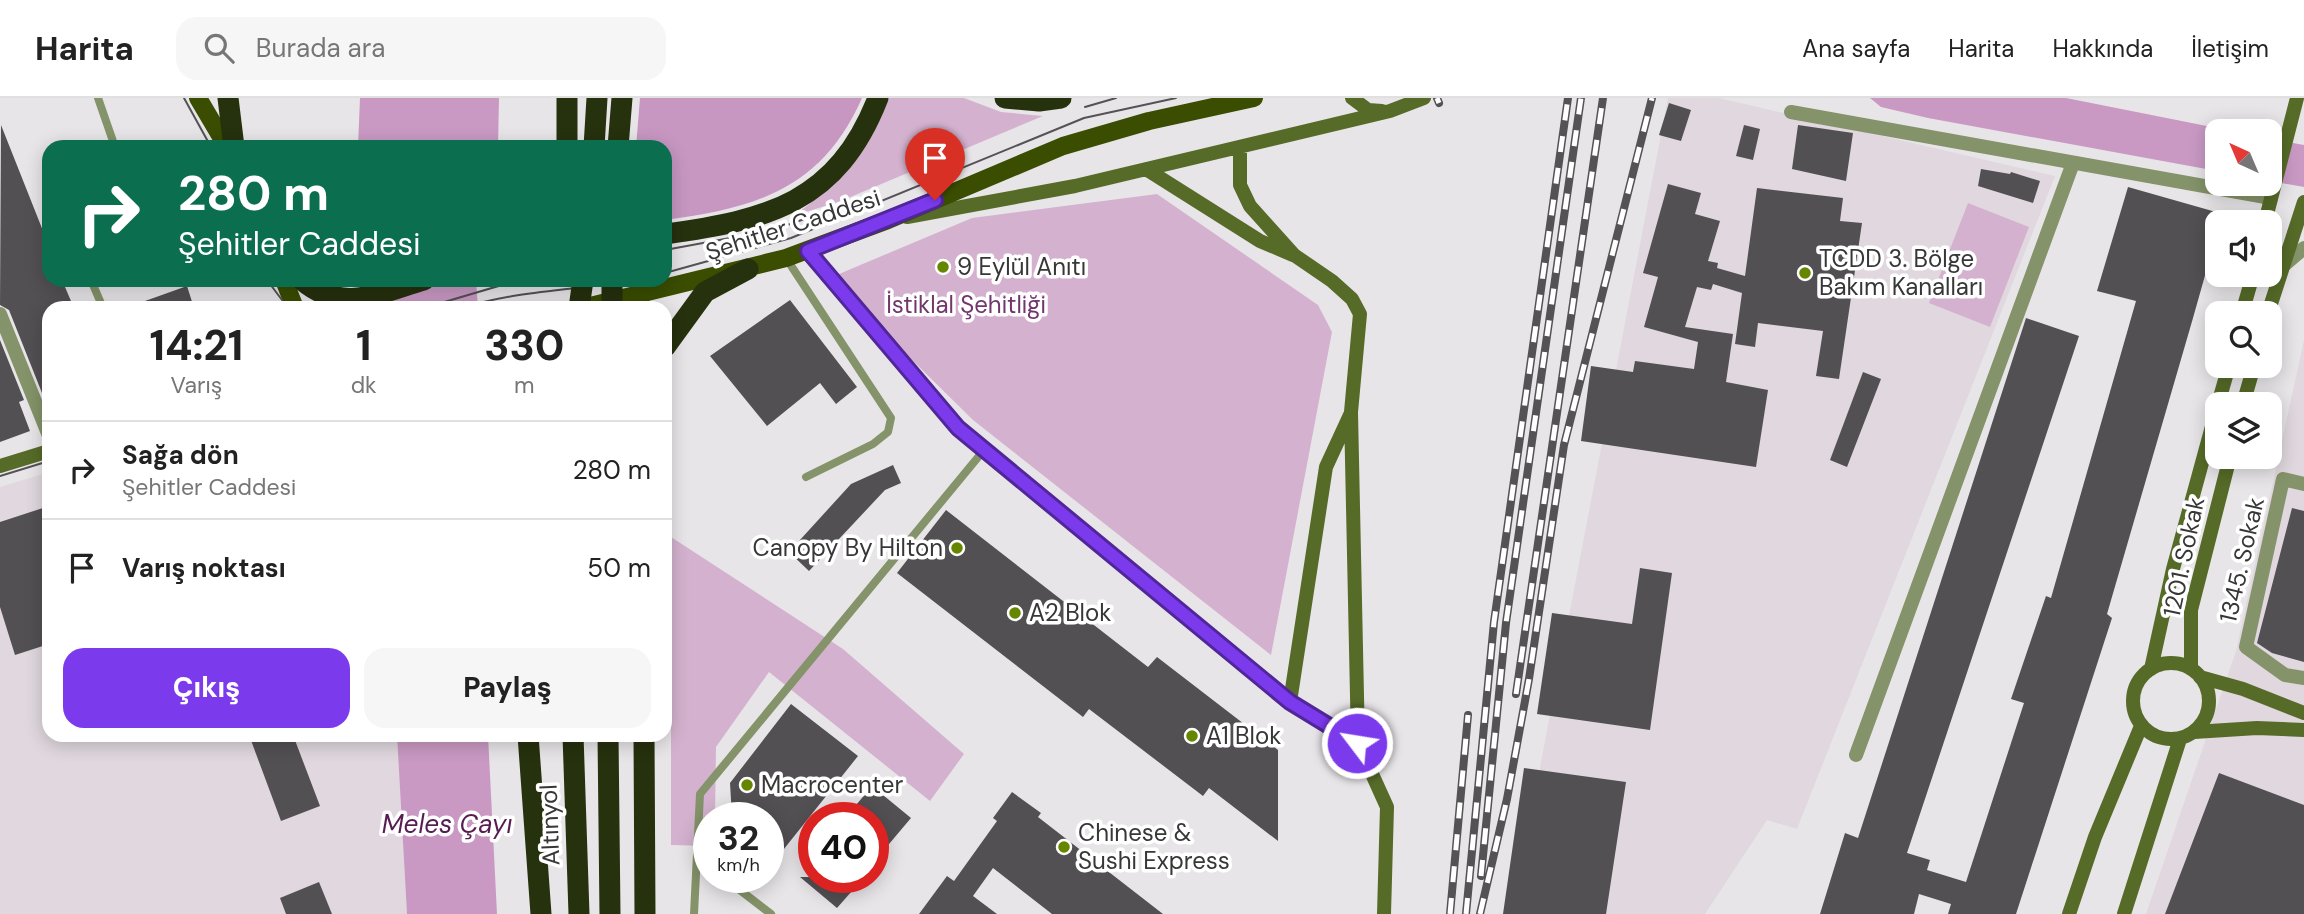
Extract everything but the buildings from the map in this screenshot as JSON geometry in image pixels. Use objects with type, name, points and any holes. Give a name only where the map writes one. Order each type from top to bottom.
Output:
[{"type":"highway","points":[[228,98],[233,140]]},
{"type":"highway","points":[[566,98],[567,140]]},
{"type":"highway","points":[[594,140],[597,98]]},
{"type":"highway","points":[[619,140],[622,98]]},
{"type":"highway","points":[[672,233],[714,228],[754,218],[786,207],[814,189],[838,168],[855,145],[878,98]]},
{"type":"highway","points":[[1005,98],[1039,101],[1061,98]]},
{"type":"highway","points":[[672,337],[705,292],[748,269]]},
{"type":"highway","points":[[312,287],[324,296],[339,300],[364,297],[399,287]]},
{"type":"highway","points":[[529,742],[541,914]]},
{"type":"highway","name":"Altınyol","points":[[573,742],[579,914]]},
{"type":"highway","points":[[608,742],[610,914]]},
{"type":"highway","points":[[644,742],[645,912]]},
{"type":"main road","points":[[198,98],[223,140]]},
{"type":"main road","name":"Şehitler Caddesi","points":[[672,287],[748,269],[808,251],[1063,146],[1149,121],[1254,98]]},
{"type":"main road","points":[[1352,98],[1368,110],[1391,111]]},
{"type":"main road","points":[[888,220],[1146,169],[1391,111],[1424,98]]},
{"type":"main road","points":[[2268,210],[2297,98]]},
{"type":"main road","points":[[1240,147],[1240,185],[1250,206],[1294,255]]},
{"type":"main road","points":[[1146,169],[1260,241],[1294,255],[1332,281],[1352,299],[1360,314],[1351,412],[1357,743],[1387,807],[1384,914]]},
{"type":"main road","points":[[2272,301],[2304,203]]},
{"type":"main road","name":"Şehitler Caddesi","points":[[611,301],[671,287]]},
{"type":"main road","points":[[1351,412],[1326,467],[1290,702],[1357,743]]},
{"type":"main road","points":[[2205,453],[2173,569],[2151,669],[2134,689],[2135,715],[2141,726],[2159,738],[2257,728],[2304,730]]},
{"type":"main road","points":[[0,467],[42,454]]},
{"type":"main road","name":"1201. Sokak","points":[[2196,673],[2192,610],[2227,469]]},
{"type":"main road","points":[[2151,669],[2171,663],[2304,713]]},
{"type":"main road","points":[[2124,914],[2187,735],[2208,712],[2207,688],[2196,673]]},
{"type":"main road","points":[[2069,914],[2095,837],[2141,726]]},
{"type":"street","points":[[1791,112],[2271,198]]},
{"type":"street","points":[[1856,755],[2073,163]]},
{"type":"street","points":[[2283,266],[2304,248]]},
{"type":"street","points":[[0,314],[42,419]]},
{"type":"street","name":"1345. Sokak","points":[[2304,484],[2283,479],[2246,647],[2285,675],[2304,678]]},
{"type":"lane","points":[[98,98],[113,140]]},
{"type":"lane","points":[[808,251],[958,428],[1290,702]]},
{"type":"lane","points":[[786,258],[891,418],[888,432],[873,444],[806,477]]},
{"type":"lane","points":[[700,802],[700,794],[984,450]]},
{"type":"lane","points":[[694,914],[695,893]]},
{"type":"lane","points":[[744,893],[771,914]]},
{"type":"shaded area","points":[[640,98],[862,98],[846,129],[827,154],[806,173],[783,189],[757,200],[698,215],[672,219],[672,140],[637,140]]},
{"type":"shaded area","points":[[1668,98],[1719,98],[2055,176],[1797,829],[1767,820],[1705,914],[1512,914]]},
{"type":"shaded area","points":[[2304,340],[2304,914],[2146,914],[2236,651],[2276,469],[2282,469],[2282,441]]},
{"type":"shaded area","points":[[42,474],[42,742],[397,742],[407,914],[0,914],[0,487]]},
{"type":"green space","points":[[889,98],[964,98],[1001,112],[1043,116],[841,201],[793,216],[826,191],[852,165],[871,136]]},
{"type":"green space","name":"İstiklal Şehitliği","points":[[1157,194],[1318,305],[1332,332],[1271,655],[973,420],[901,349],[839,274],[972,218]]},
{"type":"green space","points":[[1968,203],[2029,227],[1990,327],[1929,303]]},
{"type":"green space","points":[[672,538],[843,649],[964,754],[930,801],[769,672],[716,747],[715,802],[693,802],[693,846],[671,845]]},
{"type":"water","points":[[360,98],[499,98],[498,140],[358,140]]},
{"type":"water","points":[[1870,98],[2066,98],[2205,126],[2205,169],[1928,118],[1881,107]]},
{"type":"water","points":[[2282,141],[2304,145],[2304,187],[2282,183]]},
{"type":"water","points":[[370,287],[476,287],[478,301],[370,301]]},
{"type":"water","name":"Meles Çayı","points":[[397,742],[488,742],[497,914],[407,914]]},
{"type":"tram line","points":[[184,98],[207,140]]},
{"type":"tram line","points":[[1085,107],[1116,98]]},
{"type":"tram line","points":[[672,271],[791,238],[1084,118],[1176,98]]},
{"type":"tram line","points":[[672,249],[773,230],[839,207]]},
{"type":"tram line","points":[[272,287],[283,301]]},
{"type":"tram line","points":[[448,301],[495,287]]},
{"type":"tram line","points":[[488,301],[582,287]]},
{"type":"tram line","points":[[0,476],[42,463]]},
{"type":"railway","points":[[1437,98],[1439,103]]},
{"type":"railway","points":[[1466,914],[1494,622],[1568,98]]},
{"type":"railway","points":[[1481,876],[1506,623],[1581,98]]},
{"type":"railway","points":[[1516,694],[1603,98]]},
{"type":"railway","points":[[1480,914],[1507,799],[1529,679],[1564,445],[1652,98]]},
{"type":"railway","points":[[1450,914],[1468,715]]},
{"type":"place","name":"9 Eylül Anıtı","points":[[943,267]]},
{"type":"place","name":"TCDD 3. Bölge Bakım Kanalları","points":[[1805,273]]},
{"type":"place","name":"Canopy By Hilton","points":[[957,548]]},
{"type":"place","name":"A2 Blok","points":[[1015,613]]},
{"type":"place","name":"A1 Blok","points":[[1192,736]]},
{"type":"place","name":"Macrocenter","points":[[747,785]]},
{"type":"place","name":"Chinese & Sushi Express","points":[[1064,847]]},
{"type":"route","points":[[935,200],[808,251],[958,428],[1290,702],[1357,743]]}]
